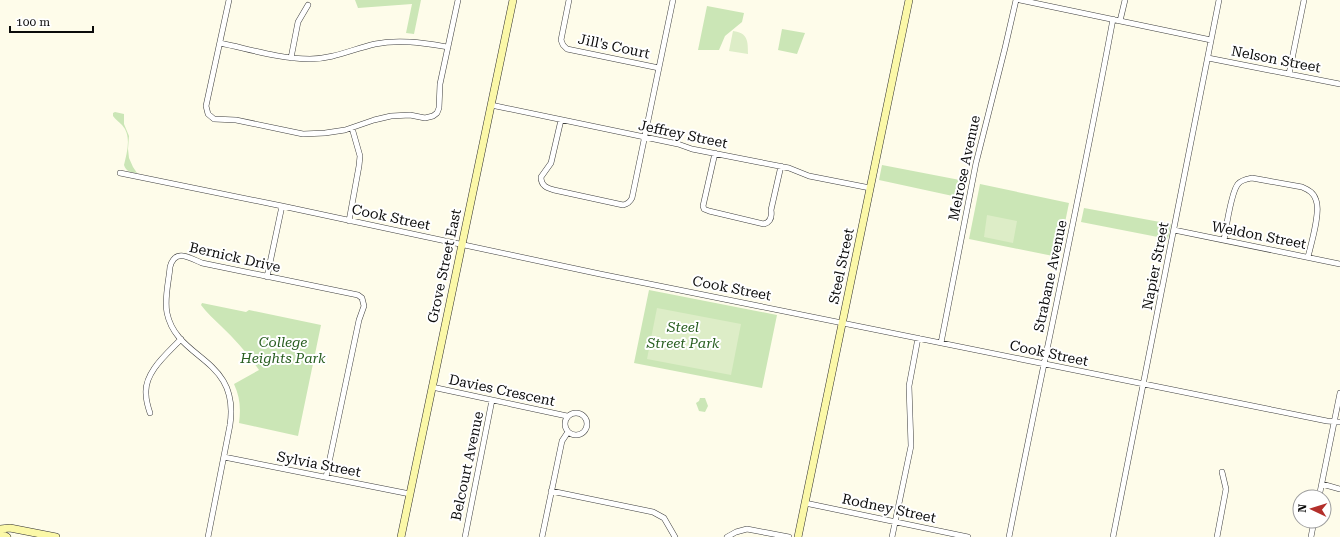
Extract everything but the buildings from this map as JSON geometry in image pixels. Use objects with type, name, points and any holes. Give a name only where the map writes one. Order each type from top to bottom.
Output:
[{"type":"street","points":[[229,0],[206,106],[208,114],[214,119],[236,120],[304,134],[334,132],[391,116],[410,115],[425,118],[433,116],[437,113],[439,108],[440,84],[458,0]]},
{"type":"street","name":"Grove Street East","points":[[401,537],[513,0]]},
{"type":"street","name":"Jill's Court","points":[[569,0],[561,40],[567,49],[659,68]]},
{"type":"street","points":[[561,120],[552,164],[541,177],[542,183],[545,187],[619,204],[627,204],[630,202],[674,0]]},
{"type":"street","name":"Steel Street","points":[[798,537],[909,0]]},
{"type":"street","name":"Melrose Avenue","points":[[941,343],[976,163],[1016,0]]},
{"type":"street","points":[[1020,0],[1211,40]]},
{"type":"street","points":[[1120,21],[1124,0]]},
{"type":"street","name":"Napier Street","points":[[1113,537],[1219,0]]},
{"type":"street","points":[[1289,74],[1304,0]]},
{"type":"street","points":[[291,58],[298,22],[308,6]]},
{"type":"street","name":"Strabane Avenue","points":[[1009,537],[1113,19]]},
{"type":"street","points":[[220,43],[291,58],[310,59],[334,56],[375,44],[396,41],[448,47]]},
{"type":"street","name":"Nelson Street","points":[[1208,58],[1340,84]]},
{"type":"street","name":"Jeffrey Street","points":[[491,105],[781,166],[809,176],[870,188]]},
{"type":"street","points":[[349,220],[360,166],[360,156],[352,128]]},
{"type":"street","points":[[715,153],[703,206],[704,209],[709,212],[764,224],[772,217],[772,210],[781,166]]},
{"type":"street","name":"Cook Street","points":[[120,174],[282,206],[462,245],[1043,364],[1340,422]]},
{"type":"street","points":[[1224,240],[1234,189],[1244,179],[1252,178],[1302,187],[1309,190],[1317,201],[1315,226],[1308,257]]},
{"type":"street","points":[[267,277],[282,206]]},
{"type":"street","name":"Weldon Street","points":[[1174,230],[1340,264]]},
{"type":"street","name":"Bernick Drive","points":[[208,537],[232,415],[231,401],[228,388],[214,368],[182,339],[171,324],[167,313],[166,303],[171,262],[175,258],[184,256],[202,263],[358,295],[362,298],[364,302],[326,477]]},
{"type":"street","points":[[892,537],[911,446],[909,386],[918,338]]},
{"type":"street","points":[[150,413],[145,393],[147,382],[157,366],[182,339]]},
{"type":"street","name":"Davies Crescent","points":[[432,387],[567,416],[577,412],[584,416],[587,423],[585,430],[582,433],[575,435],[568,432],[564,426],[567,416]]},
{"type":"street","points":[[1321,489],[1340,393]]},
{"type":"street","name":"Belcourt Avenue","points":[[465,537],[492,400]]},
{"type":"street","name":"Davies Crescent","points":[[542,537],[562,441],[568,432]]},
{"type":"street","name":"Sylvia Street","points":[[224,457],[410,494]]},
{"type":"street","points":[[1217,537],[1226,489],[1222,472]]},
{"type":"street","points":[[1322,484],[1340,489]]},
{"type":"street","points":[[551,491],[653,512],[664,518],[675,537]]},
{"type":"street","name":"Rodney Street","points":[[805,503],[968,537]]},
{"type":"street","points":[[0,529],[10,528],[56,537]]},
{"type":"street","points":[[727,537],[741,530],[747,529],[789,537]]},
{"type":"street","points":[[0,533],[7,537]]},
{"type":"green space","points":[[355,0],[421,0],[414,34],[406,33],[412,4],[358,8]]},
{"type":"green space","points":[[707,6],[744,13],[742,22],[725,36],[719,50],[698,50]]},
{"type":"green space","points":[[782,29],[805,33],[797,54],[778,50]]},
{"type":"green space","points":[[733,31],[742,34],[746,38],[748,54],[729,51]]},
{"type":"green space","points":[[113,113],[124,114],[124,124],[129,136],[129,158],[137,173],[127,170],[124,165],[128,139],[125,129],[113,116]]},
{"type":"green space","points":[[882,165],[965,181],[962,198],[879,180]]},
{"type":"green space","points":[[980,184],[1069,203],[1058,257],[969,239]]},
{"type":"green space","points":[[1084,208],[1171,224],[1168,239],[1081,222]]},
{"type":"green space","points":[[987,215],[1017,221],[1013,243],[984,237]]},
{"type":"green space","name":"Steel Street Park","points":[[649,290],[777,315],[762,388],[634,363]]},
{"type":"green space","name":"College Heights Park","points":[[202,303],[246,312],[249,310],[321,325],[298,436],[239,423],[240,403],[234,384],[259,370],[236,341],[203,308],[201,305]]},
{"type":"green space","points":[[657,308],[741,324],[731,375],[647,359]]},
{"type":"green space","points":[[700,398],[705,398],[708,406],[705,412],[699,411],[696,403]]}]
